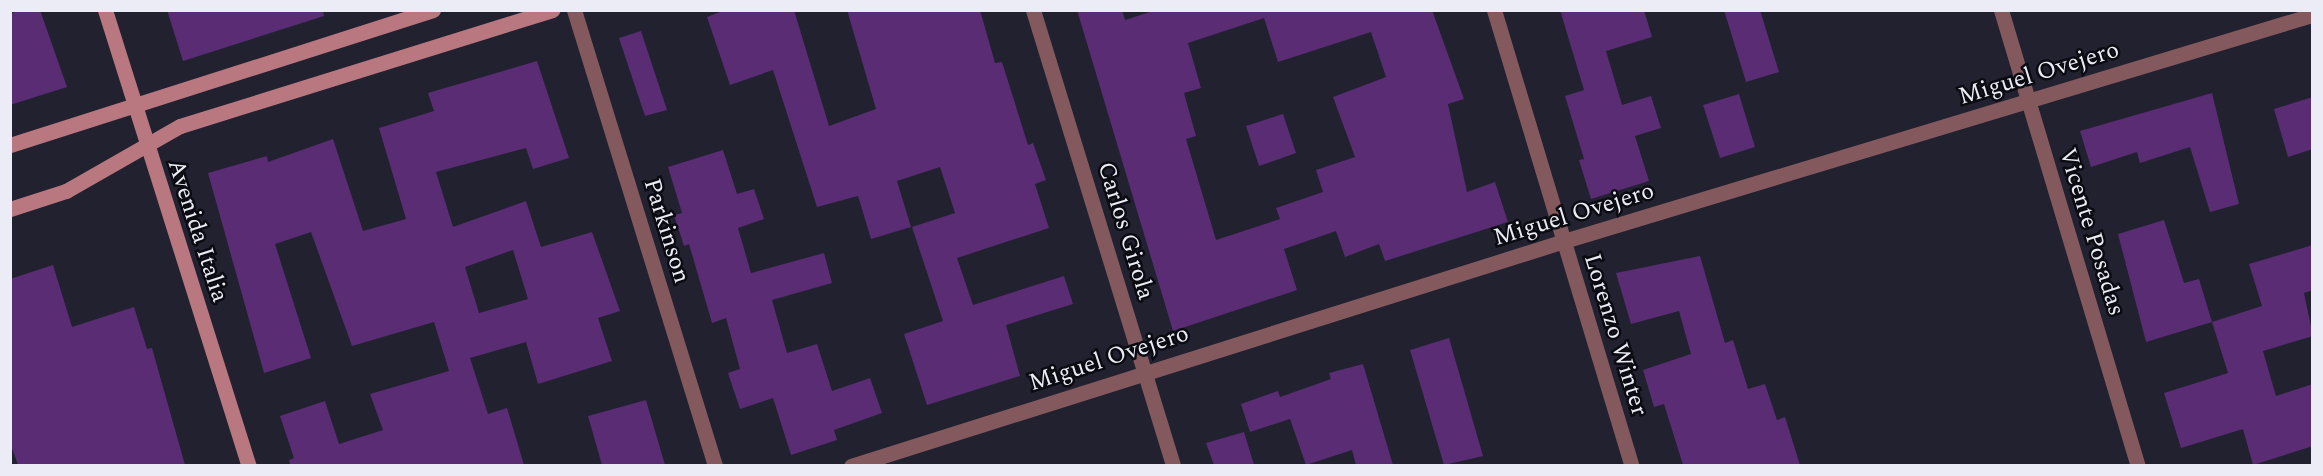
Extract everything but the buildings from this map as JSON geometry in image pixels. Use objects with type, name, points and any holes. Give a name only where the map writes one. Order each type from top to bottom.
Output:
[{"type":"main road","name":"Avenida Italia","points":[[105,10],[133,106],[249,465]]},
{"type":"main road","points":[[10,146],[433,10]]},
{"type":"main road","points":[[10,209],[66,191],[180,126],[552,10]]},
{"type":"street","name":"Parkinson","points":[[574,10],[715,465]]},
{"type":"street","name":"Carlos Girola","points":[[1033,10],[1173,465]]},
{"type":"street","name":"Lorenzo Winter","points":[[1494,10],[1632,465]]},
{"type":"street","name":"Vicente Posadas","points":[[2001,10],[2138,465]]},
{"type":"street","name":"Miguel Ovejero","points":[[850,465],[1564,241],[2313,15]]}]
